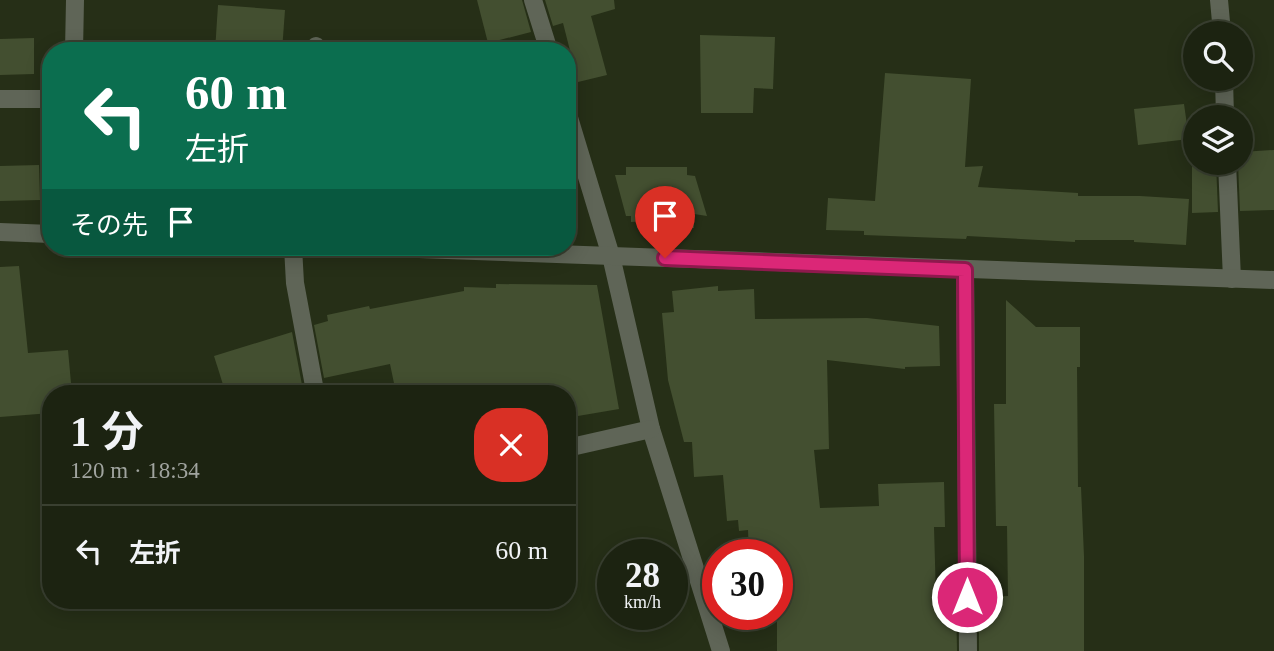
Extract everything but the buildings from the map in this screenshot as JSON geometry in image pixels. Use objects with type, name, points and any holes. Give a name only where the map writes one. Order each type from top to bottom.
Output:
[{"type":"street","points":[[75,0],[75,42]]},
{"type":"street","points":[[533,0],[546,42]]},
{"type":"street","points":[[1219,0],[1221,21]]},
{"type":"street","points":[[0,99],[42,99]]},
{"type":"street","points":[[576,141],[611,256],[651,429],[721,651]]},
{"type":"street","points":[[1228,175],[1233,279]]},
{"type":"street","points":[[0,232],[42,234]]},
{"type":"street","points":[[576,255],[1274,281]]},
{"type":"street","points":[[293,256],[295,283],[314,385]]},
{"type":"street","points":[[965,270],[968,651]]},
{"type":"street","points":[[576,445],[651,429]]},
{"type":"route","points":[[665,258],[965,270],[967,597]]}]
